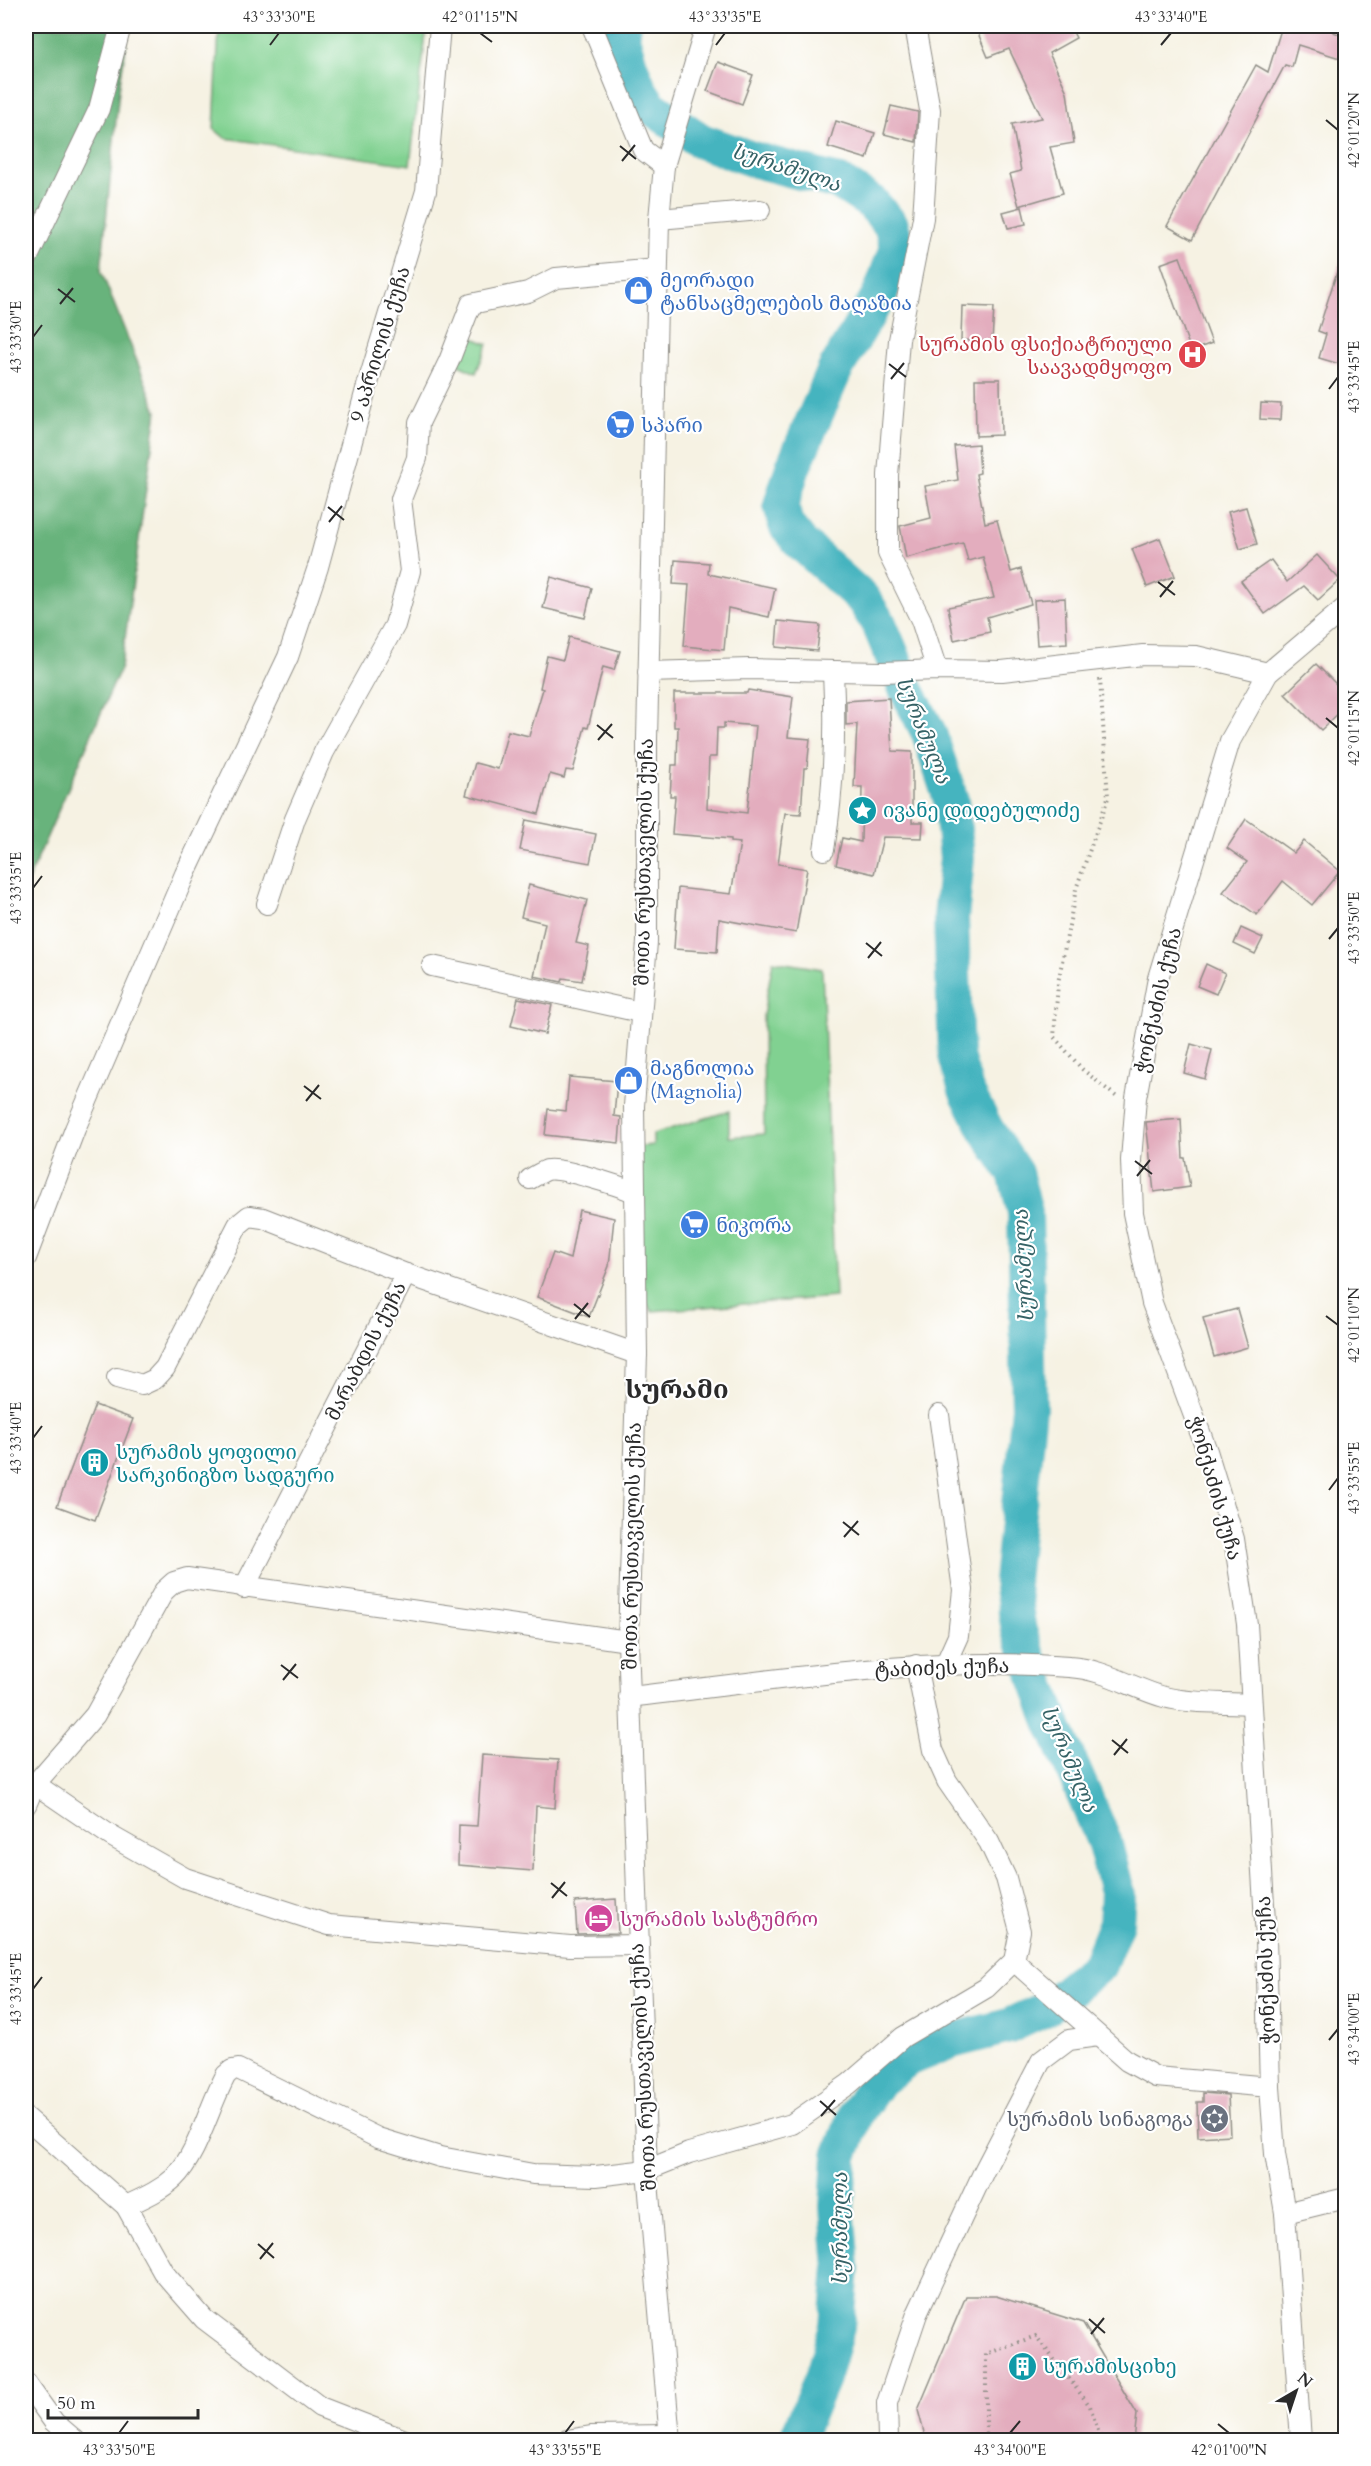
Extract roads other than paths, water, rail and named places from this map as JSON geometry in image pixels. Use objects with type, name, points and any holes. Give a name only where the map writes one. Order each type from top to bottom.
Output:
[{"type":"street","points":[[26,261],[99,109],[121,26]]},
{"type":"street","name":"9 აპრილის ქუჩა","points":[[26,1258],[75,1128],[180,885],[288,657],[318,567],[365,393],[426,191],[440,26]]},
{"type":"street","points":[[592,26],[643,150],[665,166]]},
{"type":"street","name":"შოთა რუსთაველის ქუჩა","points":[[669,2438],[647,2170],[628,1698],[637,1354],[634,1106],[647,942],[648,672],[659,219],[665,166],[706,26]]},
{"type":"street","points":[[915,26],[930,110],[923,218],[899,340],[888,475],[888,553],[921,620],[933,670]]},
{"type":"street","points":[[659,219],[760,210]]},
{"type":"street","points":[[267,904],[295,819],[320,762],[395,626],[410,571],[401,499],[417,458],[419,423],[449,361],[471,304],[528,292],[556,278],[657,269]]},
{"type":"street","points":[[648,672],[749,669],[833,672],[1002,671],[1143,655],[1196,656],[1268,673],[1345,608]]},
{"type":"street","points":[[824,850],[833,789],[836,727],[833,672]]},
{"type":"street","name":"ჭონქაძის ქუჩა","points":[[1268,673],[1226,752],[1158,978],[1136,1098],[1131,1160],[1133,1213],[1152,1303],[1208,1451],[1234,1539],[1247,1624],[1266,1938],[1270,2087],[1275,2154],[1285,2213],[1301,2440]]},
{"type":"street","points":[[432,966],[640,1012]]},
{"type":"street","points":[[530,1179],[549,1170],[591,1180],[609,1181],[634,1192]]},
{"type":"street","points":[[117,1378],[142,1385],[155,1379],[165,1368],[238,1225],[249,1216],[263,1218],[405,1274],[637,1354]]},
{"type":"street","name":"მარაბდის ქუჩა","points":[[244,1588],[405,1274]]},
{"type":"street","points":[[939,1415],[963,1590],[958,1636],[945,1665]]},
{"type":"street","points":[[26,1804],[35,1784],[94,1715],[164,1591],[174,1582],[187,1578],[244,1588],[628,1641]]},
{"type":"street","name":"ტაბიძეს ქუჩა","points":[[628,1698],[916,1665],[985,1664],[1071,1667],[1112,1675],[1165,1697],[1251,1704]]},
{"type":"street","points":[[126,2206],[157,2191],[174,2177],[188,2157],[226,2075],[238,2069],[378,2138],[440,2157],[533,2174],[596,2176],[647,2170],[689,2152],[792,2124],[849,2084],[903,2037],[986,1988],[1014,1961],[1020,1931],[1006,1878],[989,1842],[947,1781],[933,1750],[916,1665]]},
{"type":"street","points":[[35,1784],[111,1836],[185,1878],[329,1925],[570,1946],[637,1945]]},
{"type":"street","points":[[1014,1961],[1127,2061],[1156,2077],[1270,2087]]},
{"type":"street","points":[[888,2440],[887,2403],[917,2314],[984,2171],[1041,2061],[1070,2040],[1092,2030]]},
{"type":"street","points":[[26,2118],[126,2206],[163,2272],[204,2319],[320,2407],[405,2440]]},
{"type":"street","points":[[1285,2213],[1346,2198]]},
{"type":"street","points":[[26,2383],[54,2422],[75,2440]]},
{"type":"street","points":[[567,2440],[591,2436],[669,2438]]},
{"type":"waterway","name":"სურამულა","points":[[623,26],[621,34],[630,65],[640,91],[651,107],[701,141],[752,159],[841,183],[872,203],[891,225],[897,247],[881,292],[835,370],[793,467],[781,505],[786,525],[801,543],[863,599],[879,624],[907,691],[929,733],[951,800],[957,858],[951,918],[956,1056],[966,1090],[986,1129],[1015,1173],[1025,1212],[1029,1408],[1011,1581],[1019,1631],[1052,1721],[1104,1841],[1118,1895],[1116,1923],[1099,1965],[1047,2008],[1009,2026],[951,2041],[909,2058],[879,2080],[857,2112],[840,2156],[837,2207],[842,2268],[837,2326],[822,2378],[796,2440]]},
{"type":"place","name":"მეორადი ტანსაცმელების მაღაზია","points":[[639,291]]},
{"type":"place","name":"სურამის ფსიქიატრიული საავადმყოფო","points":[[1193,355]]},
{"type":"place","name":"სპარი","points":[[620,425]]},
{"type":"place","name":"ივანე დიდებულიძე","points":[[862,810]]},
{"type":"place","name":"მაგნოლია (Magnolia)","points":[[629,1080]]},
{"type":"place","name":"ნიკორა","points":[[695,1225]]},
{"type":"place","name":"სურამის ყოფილი სარკინიგზო სადგური","points":[[95,1463]]},
{"type":"place","name":"სურამის სასტუმრო","points":[[599,1919]]},
{"type":"place","name":"სურამის სინაგოგა","points":[[1214,2119]]},
{"type":"place","name":"სურამისციხე","points":[[1022,2366]]},
{"type":"district","name":"სურამი","points":[[677,1389]]}]
